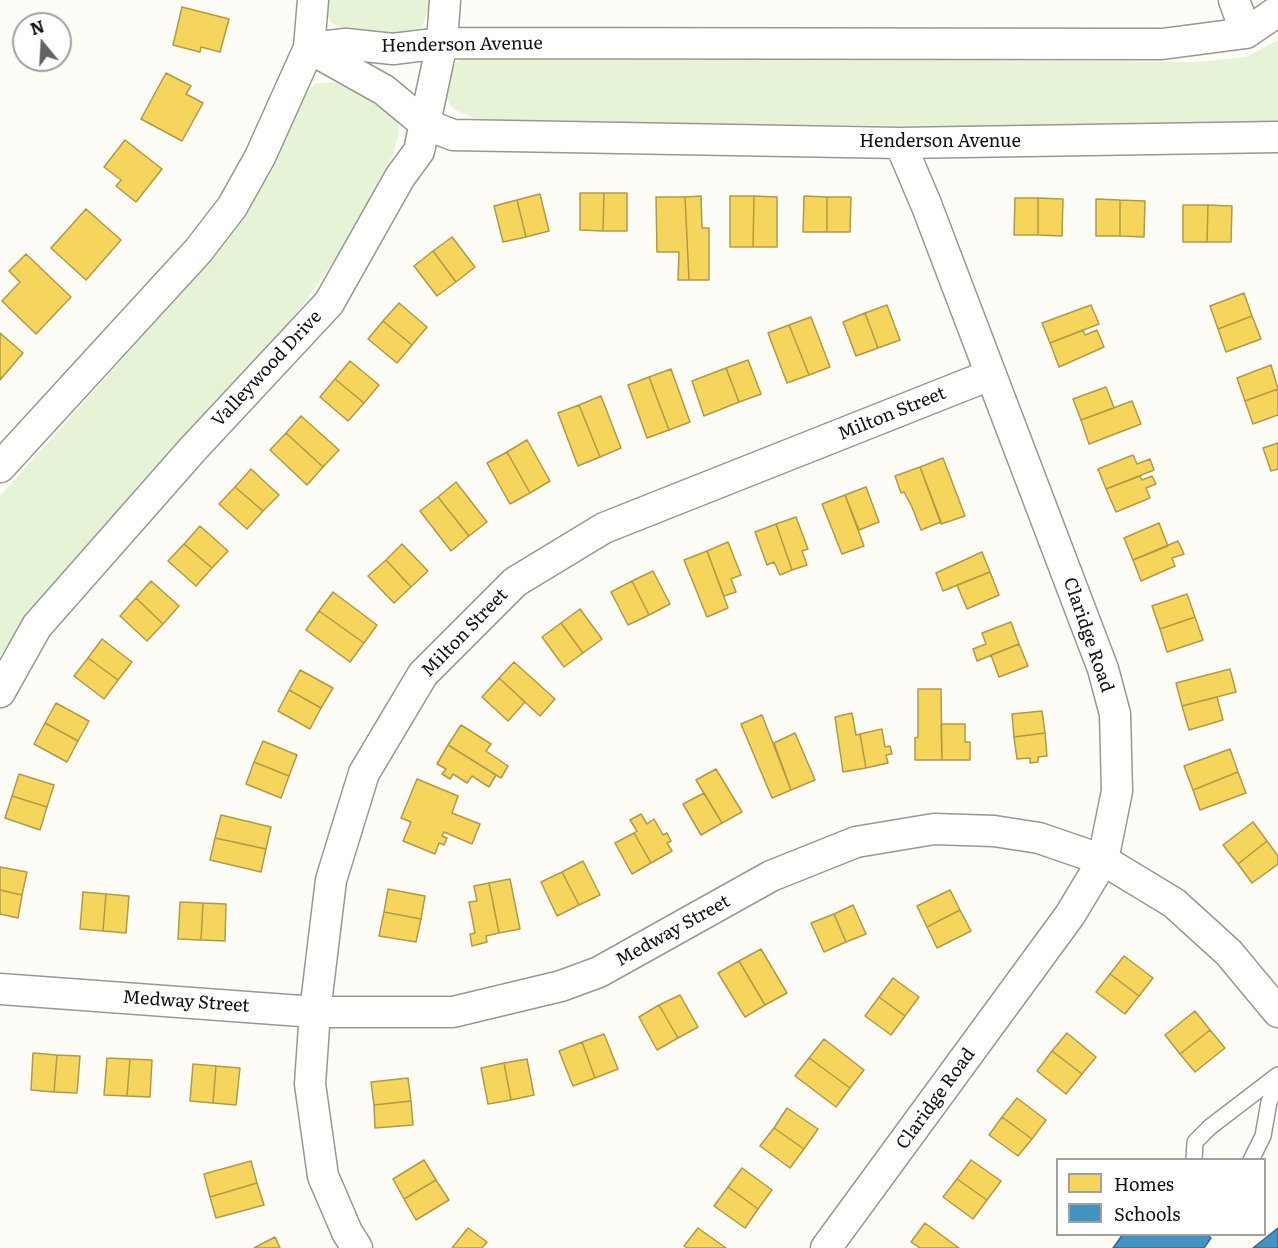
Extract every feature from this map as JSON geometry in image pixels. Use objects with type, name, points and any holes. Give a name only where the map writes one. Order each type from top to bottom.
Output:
[{"type":"street","points":[[0,467],[198,251],[232,207],[260,157],[309,48],[313,0]]},
{"type":"street","name":"Valleywood Drive","points":[[0,692],[37,626],[192,450],[329,303],[400,177],[419,151],[442,43],[445,0]]},
{"type":"street","points":[[1234,0],[1246,33]]},
{"type":"street","name":"Henderson Avenue","points":[[309,48],[346,44],[393,49],[442,43],[1162,44],[1246,33],[1278,11]]},
{"type":"street","name":"Henderson Avenue","points":[[309,48],[384,90],[425,124],[453,135],[900,143],[1278,137]]},
{"type":"street","name":"Claridge Road","points":[[826,1248],[1070,915],[1102,860],[1117,791],[1114,714],[1103,669],[926,204],[900,143]]},
{"type":"street","name":"Milton Street","points":[[357,1248],[347,1232],[323,1176],[310,1084],[315,1012],[331,880],[364,773],[423,674],[515,582],[604,528],[990,375]]},
{"type":"street","name":"Medway Street","points":[[0,989],[315,1012],[453,1012],[561,987],[599,972],[771,876],[856,842],[934,829],[994,831],[1039,838],[1102,860],[1174,903],[1229,953],[1278,1012]]},
{"type":"lane","points":[[1194,1158],[1195,1142],[1210,1127],[1278,1075]]},
{"type":"lane","points":[[1252,1158],[1263,1136],[1269,1102],[1278,1083]]},
{"type":"green space","points":[[329,0],[431,0],[422,28],[386,35],[342,28],[330,22],[327,12]]},
{"type":"green space","points":[[1278,40],[1278,125],[1017,127],[481,121],[455,110],[443,96],[449,68],[461,59],[479,56],[1198,62],[1246,57]]},
{"type":"green space","points":[[331,82],[342,84],[398,118],[399,132],[393,155],[351,237],[293,318],[32,610],[0,656],[0,496],[214,257],[244,219],[275,165],[303,96],[315,84]]},
{"type":"building: Homes","points":[[182,7],[229,19],[220,52],[201,47],[200,52],[173,45]]},
{"type":"building: Homes","points":[[166,73],[191,86],[186,94],[203,103],[182,141],[141,119]]},
{"type":"building: Homes","points":[[125,140],[162,169],[136,202],[116,186],[121,180],[104,167]]},
{"type":"building: Homes","points":[[580,193],[604,193],[603,231],[580,230]]},
{"type":"building: Homes","points":[[604,193],[627,193],[627,231],[603,231]]},
{"type":"building: Homes","points":[[540,194],[549,231],[526,237],[517,200]]},
{"type":"building: Homes","points":[[701,196],[702,228],[709,228],[709,280],[689,280],[685,197]]},
{"type":"building: Homes","points":[[730,196],[754,196],[753,247],[730,247]]},
{"type":"building: Homes","points":[[754,196],[777,197],[777,247],[753,247]]},
{"type":"building: Homes","points":[[804,196],[827,197],[827,232],[803,232]]},
{"type":"building: Homes","points":[[656,197],[685,197],[689,280],[678,280],[679,252],[657,252]]},
{"type":"building: Homes","points":[[827,197],[851,197],[850,232],[827,232]]},
{"type":"building: Homes","points":[[1015,198],[1038,198],[1038,235],[1014,235]]},
{"type":"building: Homes","points":[[1038,198],[1063,199],[1062,236],[1038,235]]},
{"type":"building: Homes","points":[[1096,199],[1120,200],[1120,236],[1096,236]]},
{"type":"building: Homes","points":[[517,200],[526,237],[503,242],[494,206]]},
{"type":"building: Homes","points":[[1120,200],[1145,201],[1144,237],[1120,236]]},
{"type":"building: Homes","points":[[1183,205],[1208,205],[1207,242],[1183,242]]},
{"type":"building: Homes","points":[[1208,205],[1232,206],[1231,242],[1207,242]]},
{"type":"building: Homes","points":[[86,209],[121,240],[86,280],[51,248]]},
{"type":"building: Homes","points":[[452,237],[475,267],[456,282],[433,251]]},
{"type":"building: Homes","points":[[433,251],[456,282],[437,296],[414,266]]},
{"type":"building: Homes","points":[[26,254],[71,297],[36,334],[2,301],[20,282],[9,271]]},
{"type":"building: Homes","points":[[1244,293],[1252,316],[1218,329],[1210,306]]},
{"type":"building: Homes","points":[[399,303],[427,327],[412,345],[383,321]]},
{"type":"building: Homes","points":[[887,305],[900,340],[878,348],[865,313]]},
{"type":"building: Homes","points":[[1091,305],[1099,324],[1050,343],[1042,323]]},
{"type":"building: Homes","points":[[865,313],[878,348],[856,356],[843,322]]},
{"type":"building: Homes","points":[[1252,316],[1261,339],[1226,352],[1218,329]]},
{"type":"building: Homes","points":[[811,317],[830,367],[809,375],[789,325]]},
{"type":"building: Homes","points":[[383,321],[412,345],[397,363],[368,339]]},
{"type":"building: Homes","points":[[789,325],[809,375],[787,383],[768,333]]},
{"type":"building: Homes","points":[[1083,330],[1085,335],[1097,330],[1104,347],[1059,367],[1050,343]]},
{"type":"building: Homes","points":[[0,333],[23,353],[0,380]]},
{"type":"building: Homes","points":[[748,360],[761,394],[739,402],[726,368]]},
{"type":"building: Homes","points":[[350,361],[379,385],[364,403],[335,379]]},
{"type":"building: Homes","points":[[1271,365],[1278,389],[1245,401],[1237,378]]},
{"type":"building: Homes","points":[[726,368],[739,402],[704,416],[692,381]]},
{"type":"building: Homes","points":[[671,369],[690,422],[669,430],[649,377]]},
{"type":"building: Homes","points":[[649,377],[669,430],[647,438],[628,385]]},
{"type":"building: Homes","points":[[335,379],[364,403],[348,421],[320,397]]},
{"type":"building: Homes","points":[[1106,387],[1114,408],[1081,420],[1073,399]]},
{"type":"building: Homes","points":[[1278,389],[1278,415],[1253,424],[1245,401]]},
{"type":"building: Homes","points":[[601,396],[621,448],[600,457],[579,405]]},
{"type":"building: Homes","points":[[1132,401],[1141,424],[1089,444],[1081,420]]},
{"type":"building: Homes","points":[[579,405],[600,457],[578,466],[558,413]]},
{"type":"building: Homes","points":[[301,416],[339,450],[323,467],[286,433]]},
{"type":"building: Homes","points":[[286,433],[323,467],[307,485],[270,450]]},
{"type":"building: Homes","points":[[527,440],[550,481],[530,493],[507,452]]},
{"type":"building: Homes","points":[[1278,443],[1278,469],[1271,471],[1263,448]]},
{"type":"building: Homes","points":[[507,452],[530,493],[510,504],[487,463]]},
{"type":"building: Homes","points":[[1133,455],[1137,464],[1150,459],[1154,470],[1106,489],[1098,469]]},
{"type":"building: Homes","points":[[943,458],[965,516],[941,524],[920,467]]},
{"type":"building: Homes","points":[[920,467],[941,522],[921,530],[904,492],[901,493],[895,476]]},
{"type":"building: Homes","points":[[251,469],[279,495],[263,511],[235,487]]},
{"type":"building: Homes","points":[[1140,476],[1142,480],[1152,476],[1156,484],[1146,488],[1150,498],[1116,512],[1106,489]]},
{"type":"building: Homes","points":[[456,482],[487,522],[469,536],[438,497]]},
{"type":"building: Homes","points":[[235,487],[263,511],[247,529],[219,504]]},
{"type":"building: Homes","points":[[866,487],[879,522],[859,530],[845,495]]},
{"type":"building: Homes","points":[[845,495],[864,546],[842,554],[822,504]]},
{"type":"building: Homes","points":[[438,497],[469,536],[451,551],[420,511]]},
{"type":"building: Homes","points":[[796,517],[808,549],[802,551],[807,565],[792,570],[776,524]]},
{"type":"building: Homes","points":[[1159,523],[1168,546],[1133,560],[1124,538]]},
{"type":"building: Homes","points":[[776,524],[792,570],[780,575],[774,562],[767,565],[755,532]]},
{"type":"building: Homes","points":[[200,526],[228,551],[212,568],[184,544]]},
{"type":"building: Homes","points":[[1178,541],[1184,554],[1172,558],[1175,566],[1141,581],[1133,560]]},
{"type":"building: Homes","points":[[728,542],[741,575],[731,579],[736,592],[724,596],[707,551]]},
{"type":"building: Homes","points":[[184,544],[212,568],[196,586],[168,561]]},
{"type":"building: Homes","points":[[402,544],[428,571],[411,587],[386,560]]},
{"type":"building: Homes","points":[[707,551],[728,608],[707,617],[684,560]]},
{"type":"building: Homes","points":[[982,552],[990,572],[943,591],[936,573]]},
{"type":"building: Homes","points":[[386,560],[411,587],[394,603],[368,576]]},
{"type":"building: Homes","points":[[653,571],[670,604],[649,615],[632,581]]},
{"type":"building: Homes","points":[[990,572],[999,595],[967,609],[957,585]]},
{"type":"building: Homes","points":[[151,581],[179,606],[163,624],[136,598]]},
{"type":"building: Homes","points":[[632,581],[649,615],[628,625],[611,592]]},
{"type":"building: Homes","points":[[333,592],[377,625],[364,643],[319,611]]},
{"type":"building: Homes","points":[[1187,594],[1195,617],[1160,629],[1152,606]]},
{"type":"building: Homes","points":[[136,598],[163,624],[147,641],[120,616]]},
{"type":"building: Homes","points":[[580,609],[602,639],[583,653],[561,623]]},
{"type":"building: Homes","points":[[319,611],[364,643],[350,662],[306,630]]},
{"type":"building: Homes","points":[[1195,617],[1203,640],[1167,652],[1160,629]]},
{"type":"building: Homes","points":[[1011,622],[1019,644],[977,661],[973,649],[986,644],[982,633]]},
{"type":"building: Homes","points":[[561,623],[583,653],[564,667],[542,637]]},
{"type":"building: Homes","points":[[102,639],[132,662],[118,680],[88,658]]},
{"type":"building: Homes","points":[[1019,644],[1028,666],[999,677],[991,655]]},
{"type":"building: Homes","points":[[88,658],[118,680],[104,699],[74,676]]},
{"type":"building: Homes","points":[[514,662],[555,699],[540,716],[499,678]]},
{"type":"building: Homes","points":[[1230,669],[1236,692],[1182,706],[1176,683]]},
{"type":"building: Homes","points":[[300,670],[333,688],[321,708],[289,690]]},
{"type":"building: Homes","points":[[499,678],[525,702],[508,721],[482,697]]},
{"type":"building: Homes","points":[[918,689],[941,689],[942,760],[915,760],[915,738],[918,737]]},
{"type":"building: Homes","points":[[289,690],[321,708],[310,729],[278,711]]},
{"type":"building: Homes","points":[[1217,697],[1223,720],[1189,730],[1182,706]]},
{"type":"building: Homes","points":[[56,703],[89,721],[78,741],[45,723]]},
{"type":"building: Homes","points":[[1042,711],[1045,733],[1014,737],[1012,714]]},
{"type":"building: Homes","points":[[852,713],[856,735],[860,734],[866,768],[843,772],[835,717]]},
{"type":"building: Homes","points":[[762,715],[791,790],[772,798],[741,724]]},
{"type":"building: Homes","points":[[45,723],[78,741],[67,762],[34,744]]},
{"type":"building: Homes","points":[[941,724],[965,724],[965,742],[970,742],[970,760],[942,760]]},
{"type":"building: Homes","points":[[461,725],[491,744],[486,751],[508,766],[501,778],[448,745]]},
{"type":"building: Homes","points":[[882,729],[885,747],[890,746],[892,754],[886,755],[888,763],[866,768],[860,734]]},
{"type":"building: Homes","points":[[795,733],[815,780],[791,790],[774,743]]},
{"type":"building: Homes","points":[[1045,733],[1047,756],[1038,757],[1038,762],[1030,763],[1030,758],[1017,759],[1014,737]]},
{"type":"building: Homes","points":[[263,741],[297,755],[289,776],[254,762]]},
{"type":"building: Homes","points":[[448,745],[496,775],[489,787],[472,776],[467,783],[453,774],[450,779],[442,774],[446,769],[437,764]]},
{"type":"building: Homes","points":[[1230,749],[1238,772],[1193,790],[1184,766]]},
{"type":"building: Homes","points":[[254,762],[289,776],[281,798],[246,784]]},
{"type":"building: Homes","points":[[716,769],[742,812],[722,823],[696,780]]},
{"type":"building: Homes","points":[[1238,772],[1246,793],[1200,810],[1193,790]]},
{"type":"building: Homes","points":[[19,774],[54,785],[47,807],[12,796]]},
{"type":"building: Homes","points":[[417,779],[458,796],[452,813],[480,824],[472,844],[444,832],[442,836],[447,838],[444,845],[439,843],[435,854],[403,841],[411,822],[401,818]]},
{"type":"building: Homes","points":[[704,793],[722,823],[701,835],[683,804]]},
{"type":"building: Homes","points":[[12,796],[47,807],[40,830],[5,818]]},
{"type":"building: Homes","points":[[641,814],[647,824],[654,819],[663,835],[667,833],[671,841],[667,843],[672,851],[651,863],[634,833],[637,831],[630,820]]},
{"type":"building: Homes","points":[[221,815],[271,827],[266,849],[215,838]]},
{"type":"building: Homes","points":[[1253,822],[1267,841],[1238,864],[1223,845]]},
{"type":"building: Homes","points":[[634,833],[651,863],[632,874],[615,843]]},
{"type":"building: Homes","points":[[215,838],[266,849],[261,872],[210,860]]},
{"type":"building: Homes","points":[[1267,841],[1278,856],[1278,864],[1252,883],[1238,864]]},
{"type":"building: Homes","points":[[583,861],[600,895],[579,905],[562,872]]},
{"type":"building: Homes","points":[[0,867],[27,872],[22,895],[0,890]]},
{"type":"building: Homes","points":[[562,872],[579,905],[557,916],[541,882]]},
{"type":"building: Homes","points":[[510,879],[520,929],[499,933],[489,883]]},
{"type":"building: Homes","points":[[489,883],[499,933],[486,936],[487,942],[472,946],[470,934],[475,933],[469,902],[477,901],[474,886]]},
{"type":"building: Homes","points":[[388,889],[425,896],[421,919],[384,912]]},
{"type":"building: Homes","points":[[0,890],[22,895],[18,918],[0,914]]},
{"type":"building: Homes","points":[[950,890],[960,910],[927,927],[917,906]]},
{"type":"building: Homes","points":[[83,892],[106,894],[103,931],[80,929]]},
{"type":"building: Homes","points":[[106,894],[129,896],[126,933],[103,931]]},
{"type":"building: Homes","points":[[180,902],[203,903],[201,940],[178,939]]},
{"type":"building: Homes","points":[[203,903],[226,904],[225,941],[201,940]]},
{"type":"building: Homes","points":[[853,905],[866,934],[846,942],[834,914]]},
{"type":"building: Homes","points":[[960,910],[971,931],[937,948],[927,927]]},
{"type":"building: Homes","points":[[384,912],[421,919],[416,942],[379,936]]},
{"type":"building: Homes","points":[[834,914],[846,942],[824,952],[811,923]]},
{"type":"building: Homes","points":[[761,949],[787,993],[765,1005],[739,961]]},
{"type":"building: Homes","points":[[1124,956],[1153,978],[1139,996],[1110,974]]},
{"type":"building: Homes","points":[[739,961],[765,1005],[745,1017],[718,973]]},
{"type":"building: Homes","points":[[1110,974],[1139,996],[1125,1014],[1096,992]]},
{"type":"building: Homes","points":[[893,978],[919,997],[905,1016],[879,997]]},
{"type":"building: Homes","points":[[680,995],[698,1027],[678,1038],[659,1005]]},
{"type":"building: Homes","points":[[879,997],[905,1016],[891,1035],[865,1016]]},
{"type":"building: Homes","points":[[659,1005],[678,1038],[657,1050],[639,1017]]},
{"type":"building: Homes","points":[[1195,1011],[1210,1030],[1180,1054],[1165,1035]]},
{"type":"building: Homes","points":[[1210,1030],[1225,1048],[1195,1072],[1180,1054]]},
{"type":"building: Homes","points":[[1067,1033],[1096,1057],[1082,1074],[1052,1051]]},
{"type":"building: Homes","points":[[604,1034],[618,1069],[595,1078],[582,1042]]},
{"type":"building: Homes","points":[[824,1039],[864,1070],[850,1088],[809,1058]]},
{"type":"building: Homes","points":[[582,1042],[595,1078],[573,1086],[559,1051]]},
{"type":"building: Homes","points":[[1052,1051],[1082,1074],[1066,1094],[1037,1071]]},
{"type":"building: Homes","points":[[33,1053],[57,1055],[54,1092],[31,1090]]},
{"type":"building: Homes","points":[[57,1055],[80,1056],[77,1093],[54,1092]]},
{"type":"building: Homes","points":[[107,1058],[130,1059],[127,1096],[104,1095]]},
{"type":"building: Homes","points":[[809,1058],[850,1088],[836,1107],[795,1076]]},
{"type":"building: Homes","points":[[130,1059],[152,1060],[150,1097],[127,1096]]},
{"type":"building: Homes","points":[[527,1059],[534,1095],[511,1100],[504,1063]]},
{"type":"building: Homes","points":[[504,1063],[511,1100],[488,1104],[481,1068]]},
{"type":"building: Homes","points":[[193,1064],[216,1066],[213,1103],[190,1101]]},
{"type":"building: Homes","points":[[216,1066],[240,1068],[236,1105],[213,1103]]},
{"type":"building: Homes","points":[[408,1078],[411,1101],[374,1105],[371,1082]]},
{"type":"building: Homes","points":[[1017,1098],[1046,1120],[1032,1139],[1002,1117]]},
{"type":"building: Homes","points":[[411,1101],[413,1125],[375,1128],[374,1105]]},
{"type":"building: Homes","points":[[787,1108],[818,1129],[804,1149],[774,1128]]},
{"type":"building: Homes","points":[[1002,1117],[1032,1139],[1018,1156],[989,1135]]},
{"type":"building: Homes","points":[[774,1128],[804,1149],[790,1168],[760,1146]]},
{"type":"building: Homes","points":[[424,1160],[436,1180],[404,1199],[393,1179]]},
{"type":"building: Homes","points":[[971,1160],[1001,1181],[987,1200],[957,1179]]},
{"type":"building: Homes","points":[[251,1161],[257,1183],[210,1197],[204,1174]]},
{"type":"building: Homes","points":[[742,1168],[772,1190],[758,1209],[728,1187]]},
{"type":"building: Homes","points":[[957,1179],[987,1200],[973,1219],[943,1197]]},
{"type":"building: Homes","points":[[436,1180],[449,1200],[416,1220],[404,1199]]},
{"type":"building: Homes","points":[[257,1183],[264,1205],[216,1218],[210,1197]]},
{"type":"building: Homes","points":[[728,1187],[758,1209],[745,1228],[714,1206]]},
{"type":"building: Homes","points":[[925,1223],[959,1248],[920,1248],[911,1242]]},
{"type":"building: Homes","points":[[468,1228],[487,1242],[482,1248],[452,1248]]},
{"type":"building: Homes","points":[[698,1228],[726,1248],[687,1248],[684,1246]]},
{"type":"building: Homes","points":[[275,1237],[280,1248],[254,1248]]},
{"type":"building: Schools","points":[[1278,1228],[1278,1248],[1253,1248]]},
{"type":"building: Schools","points":[[1122,1236],[1209,1236],[1211,1238],[1204,1248],[1113,1248]]}]
